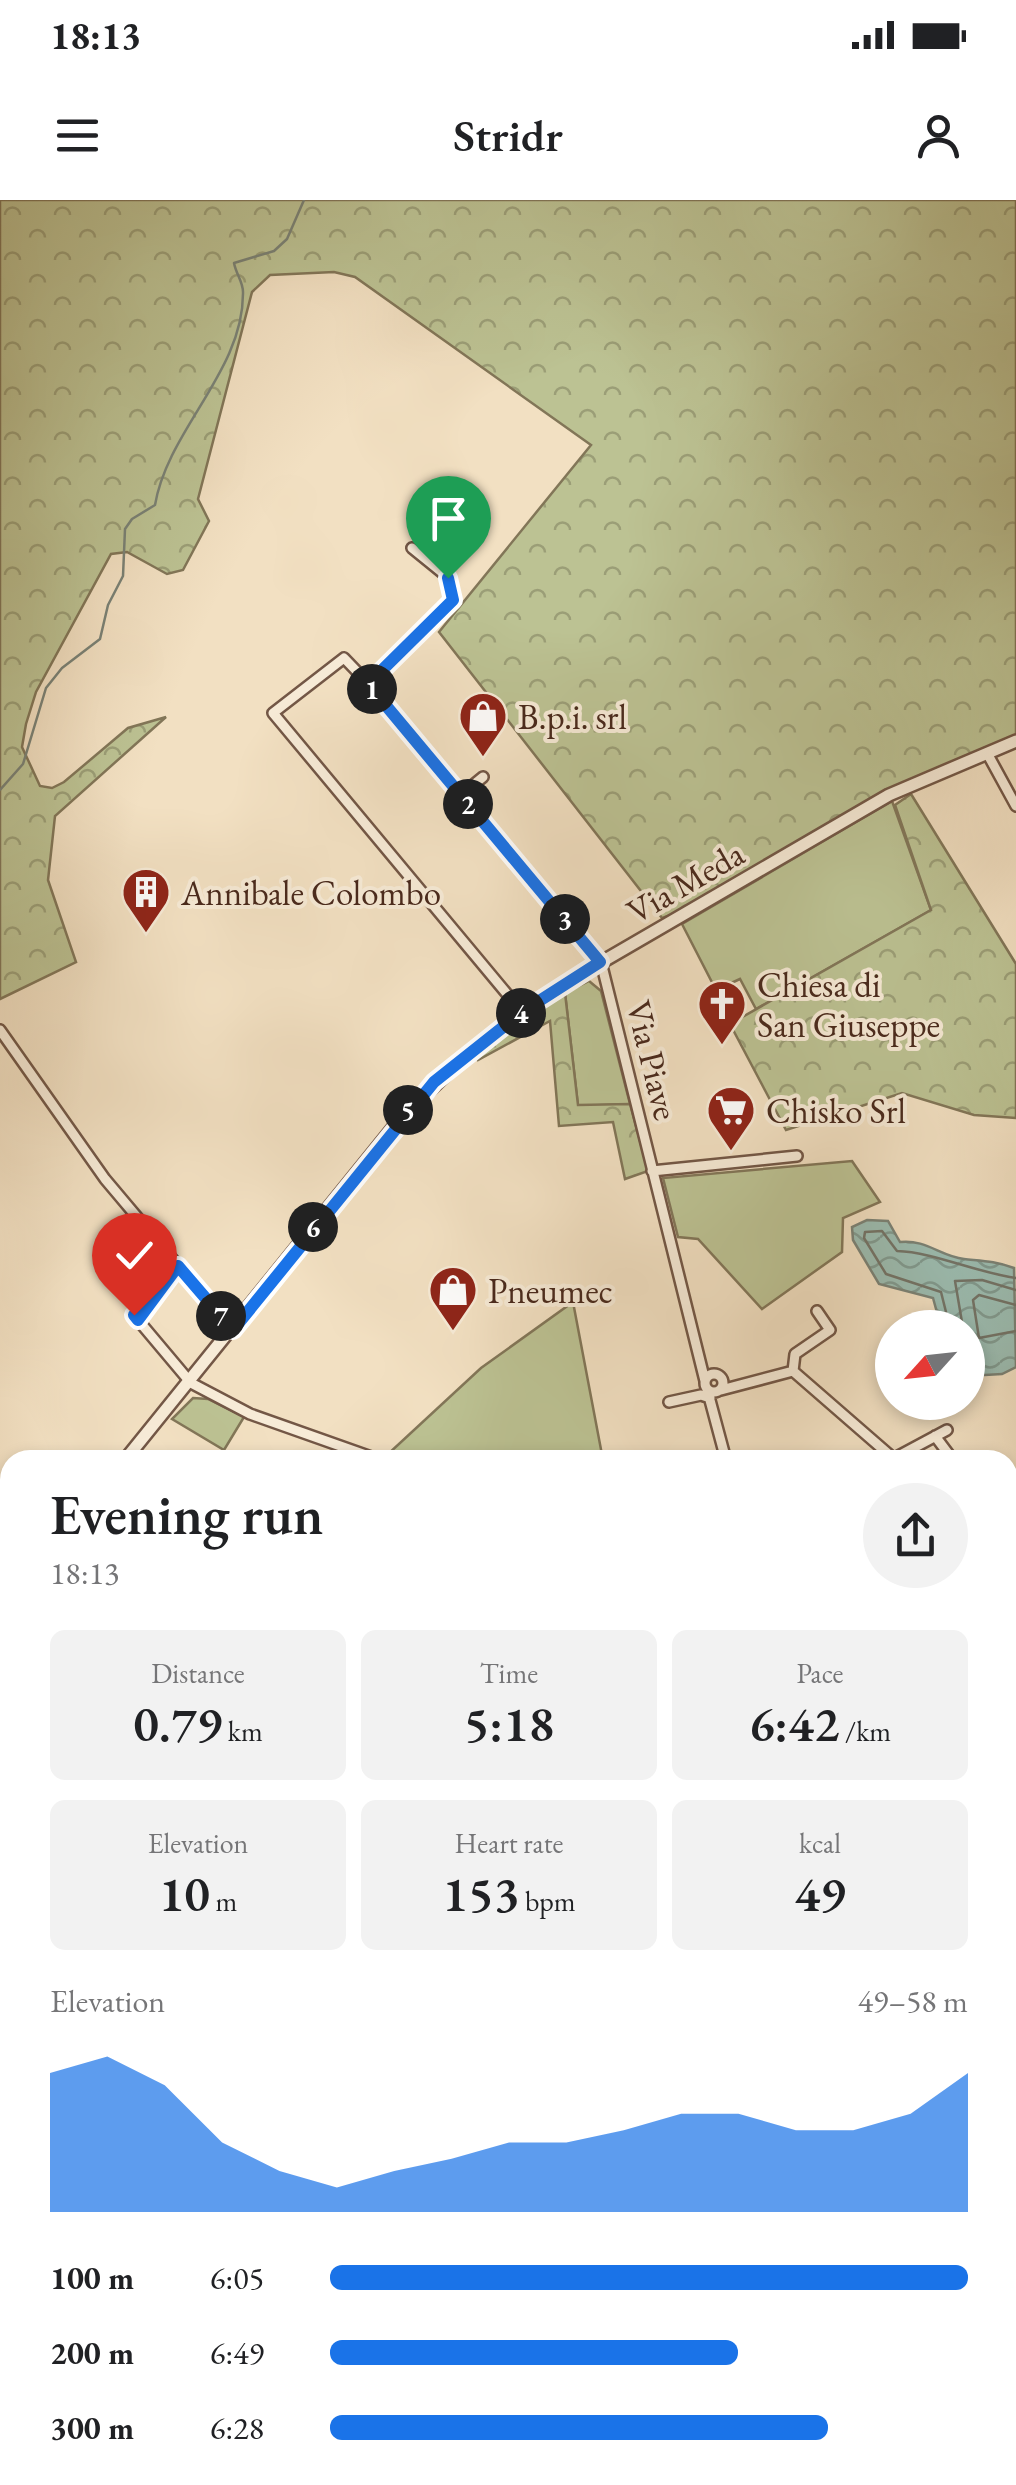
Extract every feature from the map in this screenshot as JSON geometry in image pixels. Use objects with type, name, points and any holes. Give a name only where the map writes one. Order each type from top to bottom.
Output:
[{"type":"street","points":[[368,684],[453,600],[448,578],[412,548]]},
{"type":"street","points":[[522,1012],[273,714],[344,658],[600,962]]},
{"type":"street","name":"Via Meda","points":[[133,1450],[434,1082],[522,1012],[600,962],[889,795],[1016,741]]},
{"type":"street","points":[[987,753],[1016,806]]},
{"type":"street","points":[[461,795],[483,777]]},
{"type":"street","name":"Via Piave","points":[[600,962],[704,1367],[716,1386]]},
{"type":"street","points":[[0,1030],[105,1179],[233,1330]]},
{"type":"street","name":"Via Piave","points":[[652,1171],[798,1156]]},
{"type":"street","points":[[178,1266],[136,1318],[190,1383],[250,1414],[352,1450]]},
{"type":"street","points":[[793,1372],[796,1354],[830,1330],[817,1311]]},
{"type":"street","points":[[669,1402],[701,1395],[716,1386],[793,1372]]},
{"type":"street","points":[[793,1372],[882,1450]]},
{"type":"street","points":[[716,1386],[725,1450]]},
{"type":"street","points":[[909,1450],[948,1430]]},
{"type":"street","points":[[935,1436],[946,1450]]},
{"type":"green space","points":[[0,200],[1016,200],[1016,736],[963,757],[680,912],[662,918],[439,632],[591,445],[355,277],[334,272],[270,275],[252,292],[198,499],[209,521],[183,570],[167,574],[127,552],[111,554],[36,692],[22,747],[40,786],[52,788],[64,782],[128,728],[166,717],[55,816],[48,880],[76,962],[0,999]]},
{"type":"green space","points":[[911,794],[1016,964],[1016,1118],[974,1115],[902,1093],[786,1130],[730,1024],[931,910],[895,805]]},
{"type":"green space","points":[[892,801],[931,910],[756,1009],[740,979],[716,990],[682,924]]},
{"type":"green space","points":[[589,981],[601,991],[630,1104],[578,1106],[565,993]]},
{"type":"green space","points":[[565,993],[578,1105],[630,1104],[648,1171],[625,1179],[613,1122],[559,1126],[550,1021],[478,1060],[475,1054]]},
{"type":"green space","points":[[852,1161],[880,1202],[843,1218],[842,1252],[762,1309],[698,1239],[678,1237],[663,1178]]},
{"type":"green space","points":[[573,1302],[601,1450],[392,1450],[481,1368]]},
{"type":"green space","points":[[193,1398],[208,1399],[244,1417],[224,1450],[172,1419]]},
{"type":"water","points":[[867,1220],[888,1221],[900,1242],[918,1243],[955,1257],[1014,1268],[1016,1367],[1002,1374],[985,1375],[985,1310],[936,1310],[933,1298],[879,1284],[853,1240],[852,1227]]},
{"type":"waterway","points":[[0,790],[23,764],[46,688],[62,668],[100,639],[108,605],[123,576],[125,529],[132,519],[155,505],[174,451],[232,348],[243,292],[234,263],[274,251],[287,239],[304,200]]},
{"type":"place","name":"B.p.i. srl","points":[[483,758]]},
{"type":"place","name":"Annibale Colombo","points":[[146,934]]},
{"type":"place","name":"Chiesa di San Giuseppe","points":[[722,1046]]},
{"type":"place","name":"Chisko Srl","points":[[731,1152]]},
{"type":"place","name":"Pneumec","points":[[453,1332]]},
{"type":"route","points":[[134,1315],[138,1320],[178,1266],[233,1330],[328,1208],[434,1082],[522,1012],[600,962],[368,684],[428,629],[453,600],[454,589],[448,578]]}]
